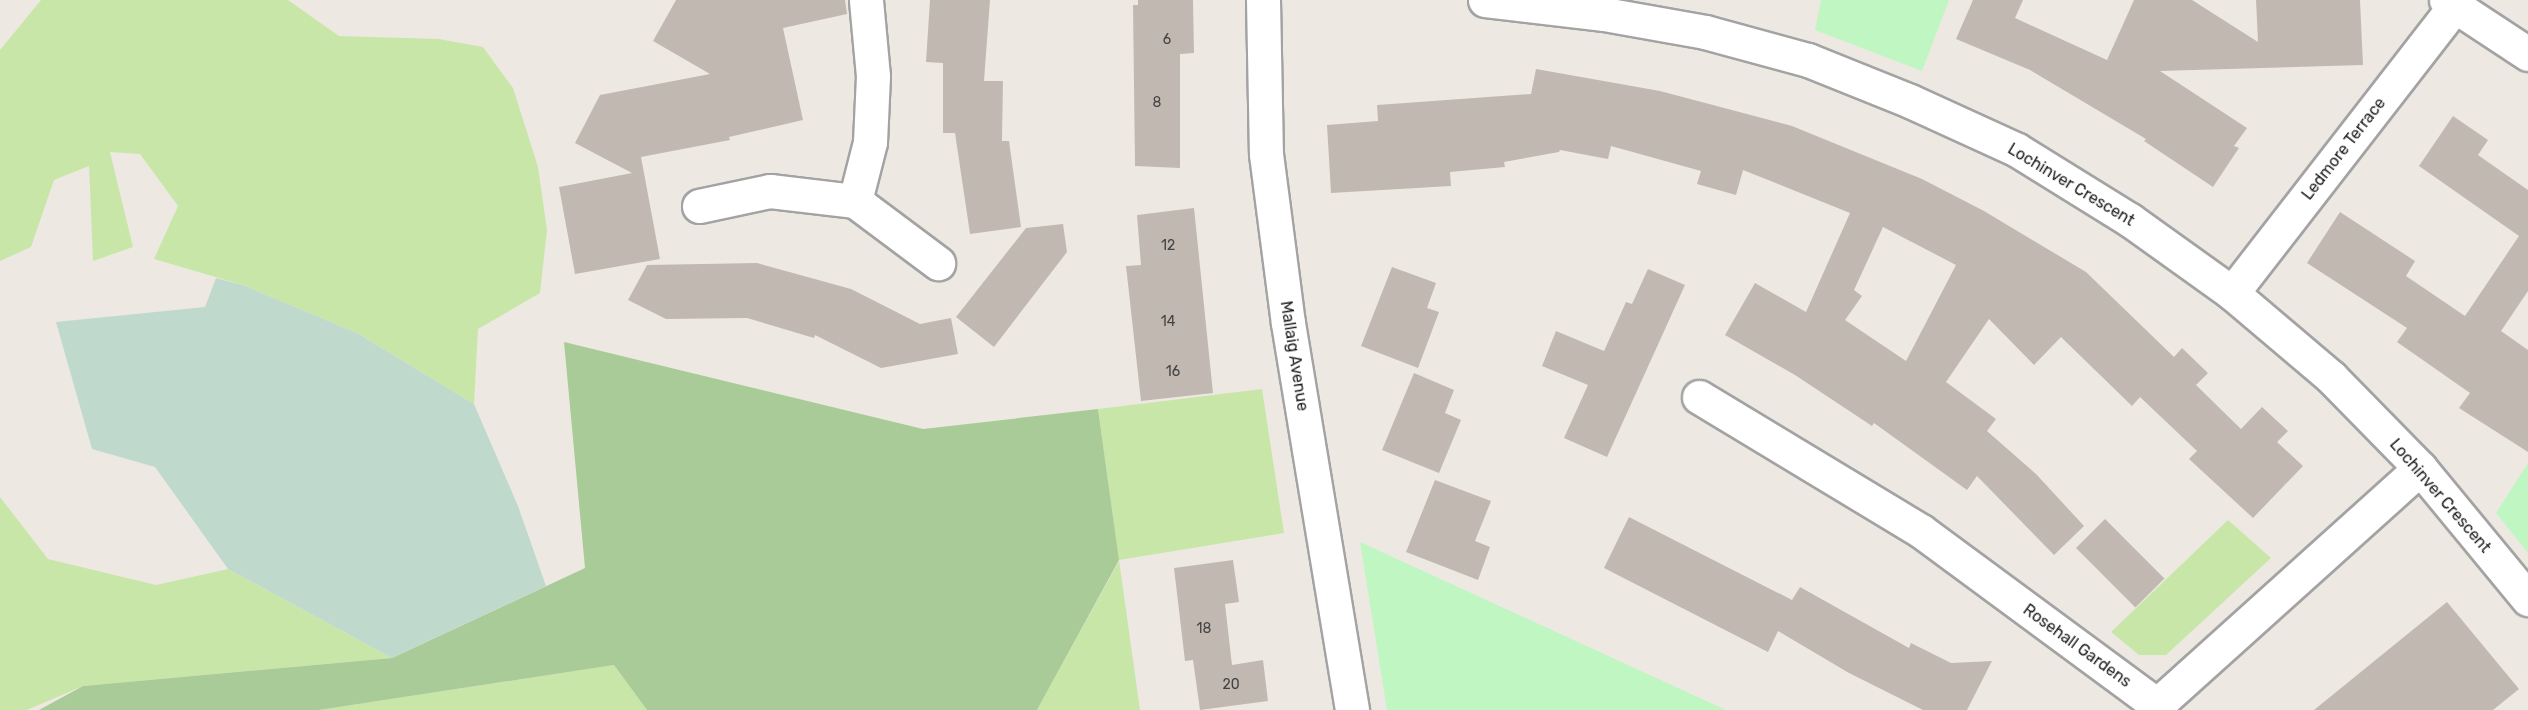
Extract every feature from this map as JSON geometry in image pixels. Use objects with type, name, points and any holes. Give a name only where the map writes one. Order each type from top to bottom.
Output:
[{"type":"street","points":[[855,201],[870,142],[873,76],[867,0]]},
{"type":"street","name":"Mallaig Avenue","points":[[1263,0],[1266,154],[1288,322],[1352,710]]},
{"type":"street","name":"Lochinver Crescent","points":[[1485,0],[1605,7],[1808,60],[1910,101],[2017,150],[2130,220],[2232,293],[2331,377],[2420,468],[2528,599]]},
{"type":"street","name":"Ledmore Terrace","points":[[2232,293],[2451,3],[2528,54]]},
{"type":"street","points":[[699,206],[770,191],[855,201],[938,263]]},
{"type":"street","name":"Rosehall Gardens","points":[[1699,397],[1921,531],[2157,705],[2420,468]]},
{"type":"green space","points":[[41,0],[288,0],[339,36],[439,39],[483,47],[513,88],[538,167],[547,230],[540,293],[478,329],[474,404],[357,333],[243,285],[154,259],[178,206],[140,154],[110,152],[133,247],[93,261],[89,166],[54,180],[31,247],[0,261],[0,50]]},
{"type":"green space","points":[[1821,0],[1949,0],[1922,71],[1815,30]]},
{"type":"green space","points":[[216,278],[243,285],[357,333],[474,404],[518,506],[546,586],[392,658],[228,569],[155,467],[92,449],[56,322],[205,307]]},
{"type":"green space","points":[[564,342],[923,429],[1098,409],[1119,560],[1037,710],[647,710],[614,665],[319,710],[39,710],[83,686],[392,658],[585,568]]},
{"type":"green space","points":[[1262,389],[1284,533],[1119,560],[1140,710],[1037,710],[1119,561],[1098,409]]},
{"type":"green space","points":[[2528,463],[2528,553],[2496,513]]},
{"type":"green space","points":[[0,497],[48,559],[156,585],[228,569],[392,658],[83,686],[27,710],[0,710]]},
{"type":"green space","points":[[2228,520],[2271,558],[2166,655],[2139,655],[2111,632]]},
{"type":"green space","points":[[1360,542],[1726,710],[1387,710]]},
{"type":"green space","points":[[614,665],[647,710],[319,710]]},
{"type":"building","points":[[676,0],[845,0],[847,14],[783,28],[803,120],[729,137],[730,140],[641,157],[660,259],[575,274],[559,187],[632,173],[575,143],[600,95],[710,74],[653,41]]},
{"type":"building","points":[[930,0],[990,0],[984,81],[1003,81],[1002,141],[1009,141],[1021,227],[970,234],[955,133],[943,133],[943,63],[926,62]]},
{"type":"building","points":[[1138,0],[1193,0],[1194,53],[1180,54],[1180,168],[1135,166],[1133,5],[1138,5]]},
{"type":"building","points":[[1973,0],[2023,0],[2015,18],[2107,60],[2134,0],[2192,0],[2258,42],[2256,0],[2360,0],[2363,65],[2160,71],[2247,128],[2234,146],[2239,148],[2213,187],[2144,141],[2146,139],[2030,70],[1956,39]]},
{"type":"building","points":[[1536,69],[1660,91],[1792,126],[1922,179],[1984,211],[2086,272],[2174,357],[2182,348],[2208,373],[2196,385],[2241,429],[2262,407],[2288,431],[2277,442],[2303,466],[2253,518],[2189,459],[2197,451],[2140,397],[2132,406],[2061,337],[2034,365],[1989,319],[1946,382],[1996,419],[1987,431],[2036,474],[2084,526],[2054,555],[1977,476],[1967,490],[1874,423],[1872,426],[1795,375],[1725,335],[1755,283],[1806,312],[1850,213],[1743,170],[1736,195],[1697,184],[1701,171],[1611,146],[1608,159],[1560,150],[1504,162],[1505,167],[1450,172],[1451,186],[1331,193],[1327,125],[1378,121],[1377,105],[1531,94]],"holes":[[[1883,227],[1956,265],[1906,361],[1845,320],[1862,296],[1854,290]]]},
{"type":"building","points":[[2453,116],[2488,140],[2478,155],[2528,190],[2528,291],[2501,331],[2528,350],[2528,452],[2459,408],[2470,393],[2397,342],[2407,328],[2307,263],[2340,212],[2415,261],[2406,276],[2465,316],[2519,236],[2419,166]]},
{"type":"building","points":[[1194,208],[1213,393],[1141,401],[1126,266],[1141,265],[1137,215]]},
{"type":"building","points":[[1063,224],[1067,252],[994,347],[956,317],[1026,228]]},
{"type":"building","points":[[757,263],[851,289],[920,324],[951,318],[958,354],[881,368],[815,335],[814,338],[747,318],[666,319],[628,300],[647,265]]},
{"type":"building","points":[[1392,267],[1436,283],[1427,308],[1439,312],[1418,368],[1361,346]]},
{"type":"building","points":[[1648,269],[1685,285],[1607,457],[1564,438],[1588,385],[1542,366],[1556,331],[1604,351],[1626,302],[1632,304]]},
{"type":"building","points":[[1414,373],[1454,390],[1445,413],[1461,420],[1439,473],[1382,450]]},
{"type":"building","points":[[1435,480],[1491,501],[1475,541],[1490,547],[1478,580],[1406,552]]},
{"type":"building","points":[[1629,517],[1792,600],[1800,587],[1909,648],[1911,643],[1951,663],[1992,661],[1967,710],[1923,710],[1849,673],[1778,631],[1768,652],[1604,568]]},
{"type":"building","points":[[2105,519],[2164,578],[2135,607],[2076,548]]},
{"type":"building","points":[[1233,560],[1239,602],[1225,604],[1232,665],[1263,660],[1268,701],[1200,710],[1193,660],[1185,661],[1174,568]]},
{"type":"building","points":[[2447,602],[2519,689],[2493,710],[2314,710]]}]
